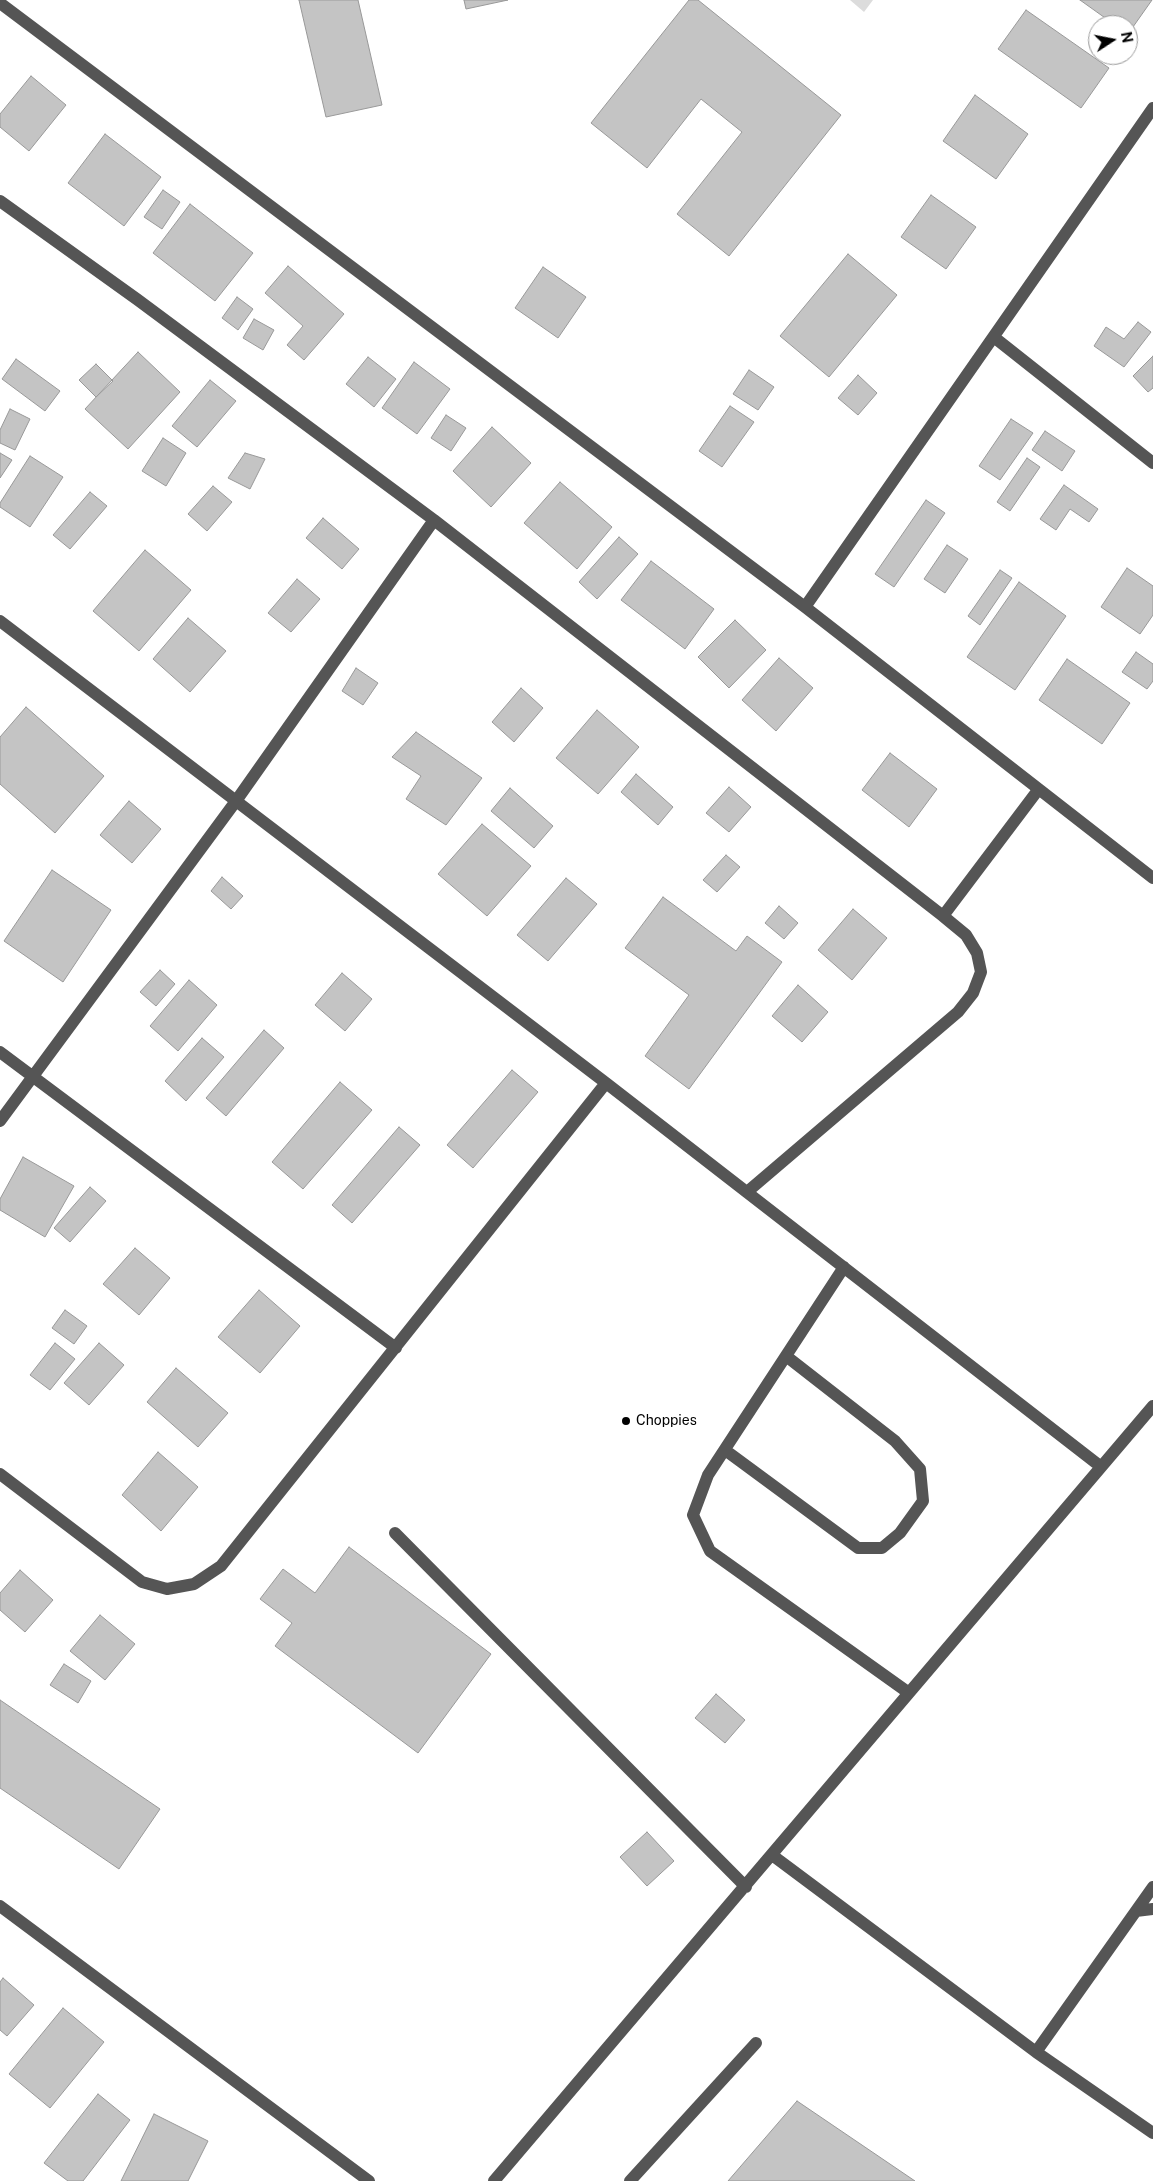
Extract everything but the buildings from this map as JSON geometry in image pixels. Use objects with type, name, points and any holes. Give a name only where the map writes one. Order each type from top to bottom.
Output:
[{"type":"street","points":[[0,2],[805,607],[1153,878]]},
{"type":"street","points":[[805,607],[995,338],[1153,108]]},
{"type":"street","points":[[0,201],[138,300],[434,520],[966,935],[977,953],[980,972],[973,994],[958,1012],[747,1192]]},
{"type":"street","points":[[995,338],[1153,463]]},
{"type":"street","points":[[0,1121],[236,801],[434,520]]},
{"type":"street","points":[[0,621],[606,1083],[1100,1466]]},
{"type":"street","points":[[943,916],[1038,790]]},
{"type":"street","points":[[0,1052],[396,1348]]},
{"type":"street","points":[[0,1474],[142,1582],[166,1589],[194,1584],[221,1566],[606,1083]]},
{"type":"street","points":[[844,1267],[708,1475],[693,1515],[710,1551],[909,1693]]},
{"type":"street","points":[[725,1450],[858,1548],[882,1548],[900,1533],[923,1501],[920,1469],[895,1441],[786,1356]]},
{"type":"street","points":[[494,2181],[746,1887],[1100,1466],[1153,1406]]},
{"type":"street","points":[[395,1533],[746,1887]]},
{"type":"street","points":[[772,1855],[1036,2052],[1153,2133]]},
{"type":"street","points":[[1036,2052],[1153,1887]]},
{"type":"street","points":[[0,1906],[369,2181]]},
{"type":"street","points":[[1136,1911],[1153,1909]]},
{"type":"street","points":[[630,2181],[756,2043]]},
{"type":"shaded area","points":[[850,0],[873,0],[864,12]]},
{"type":"place","name":"Choppies","points":[[626,1421]]}]
